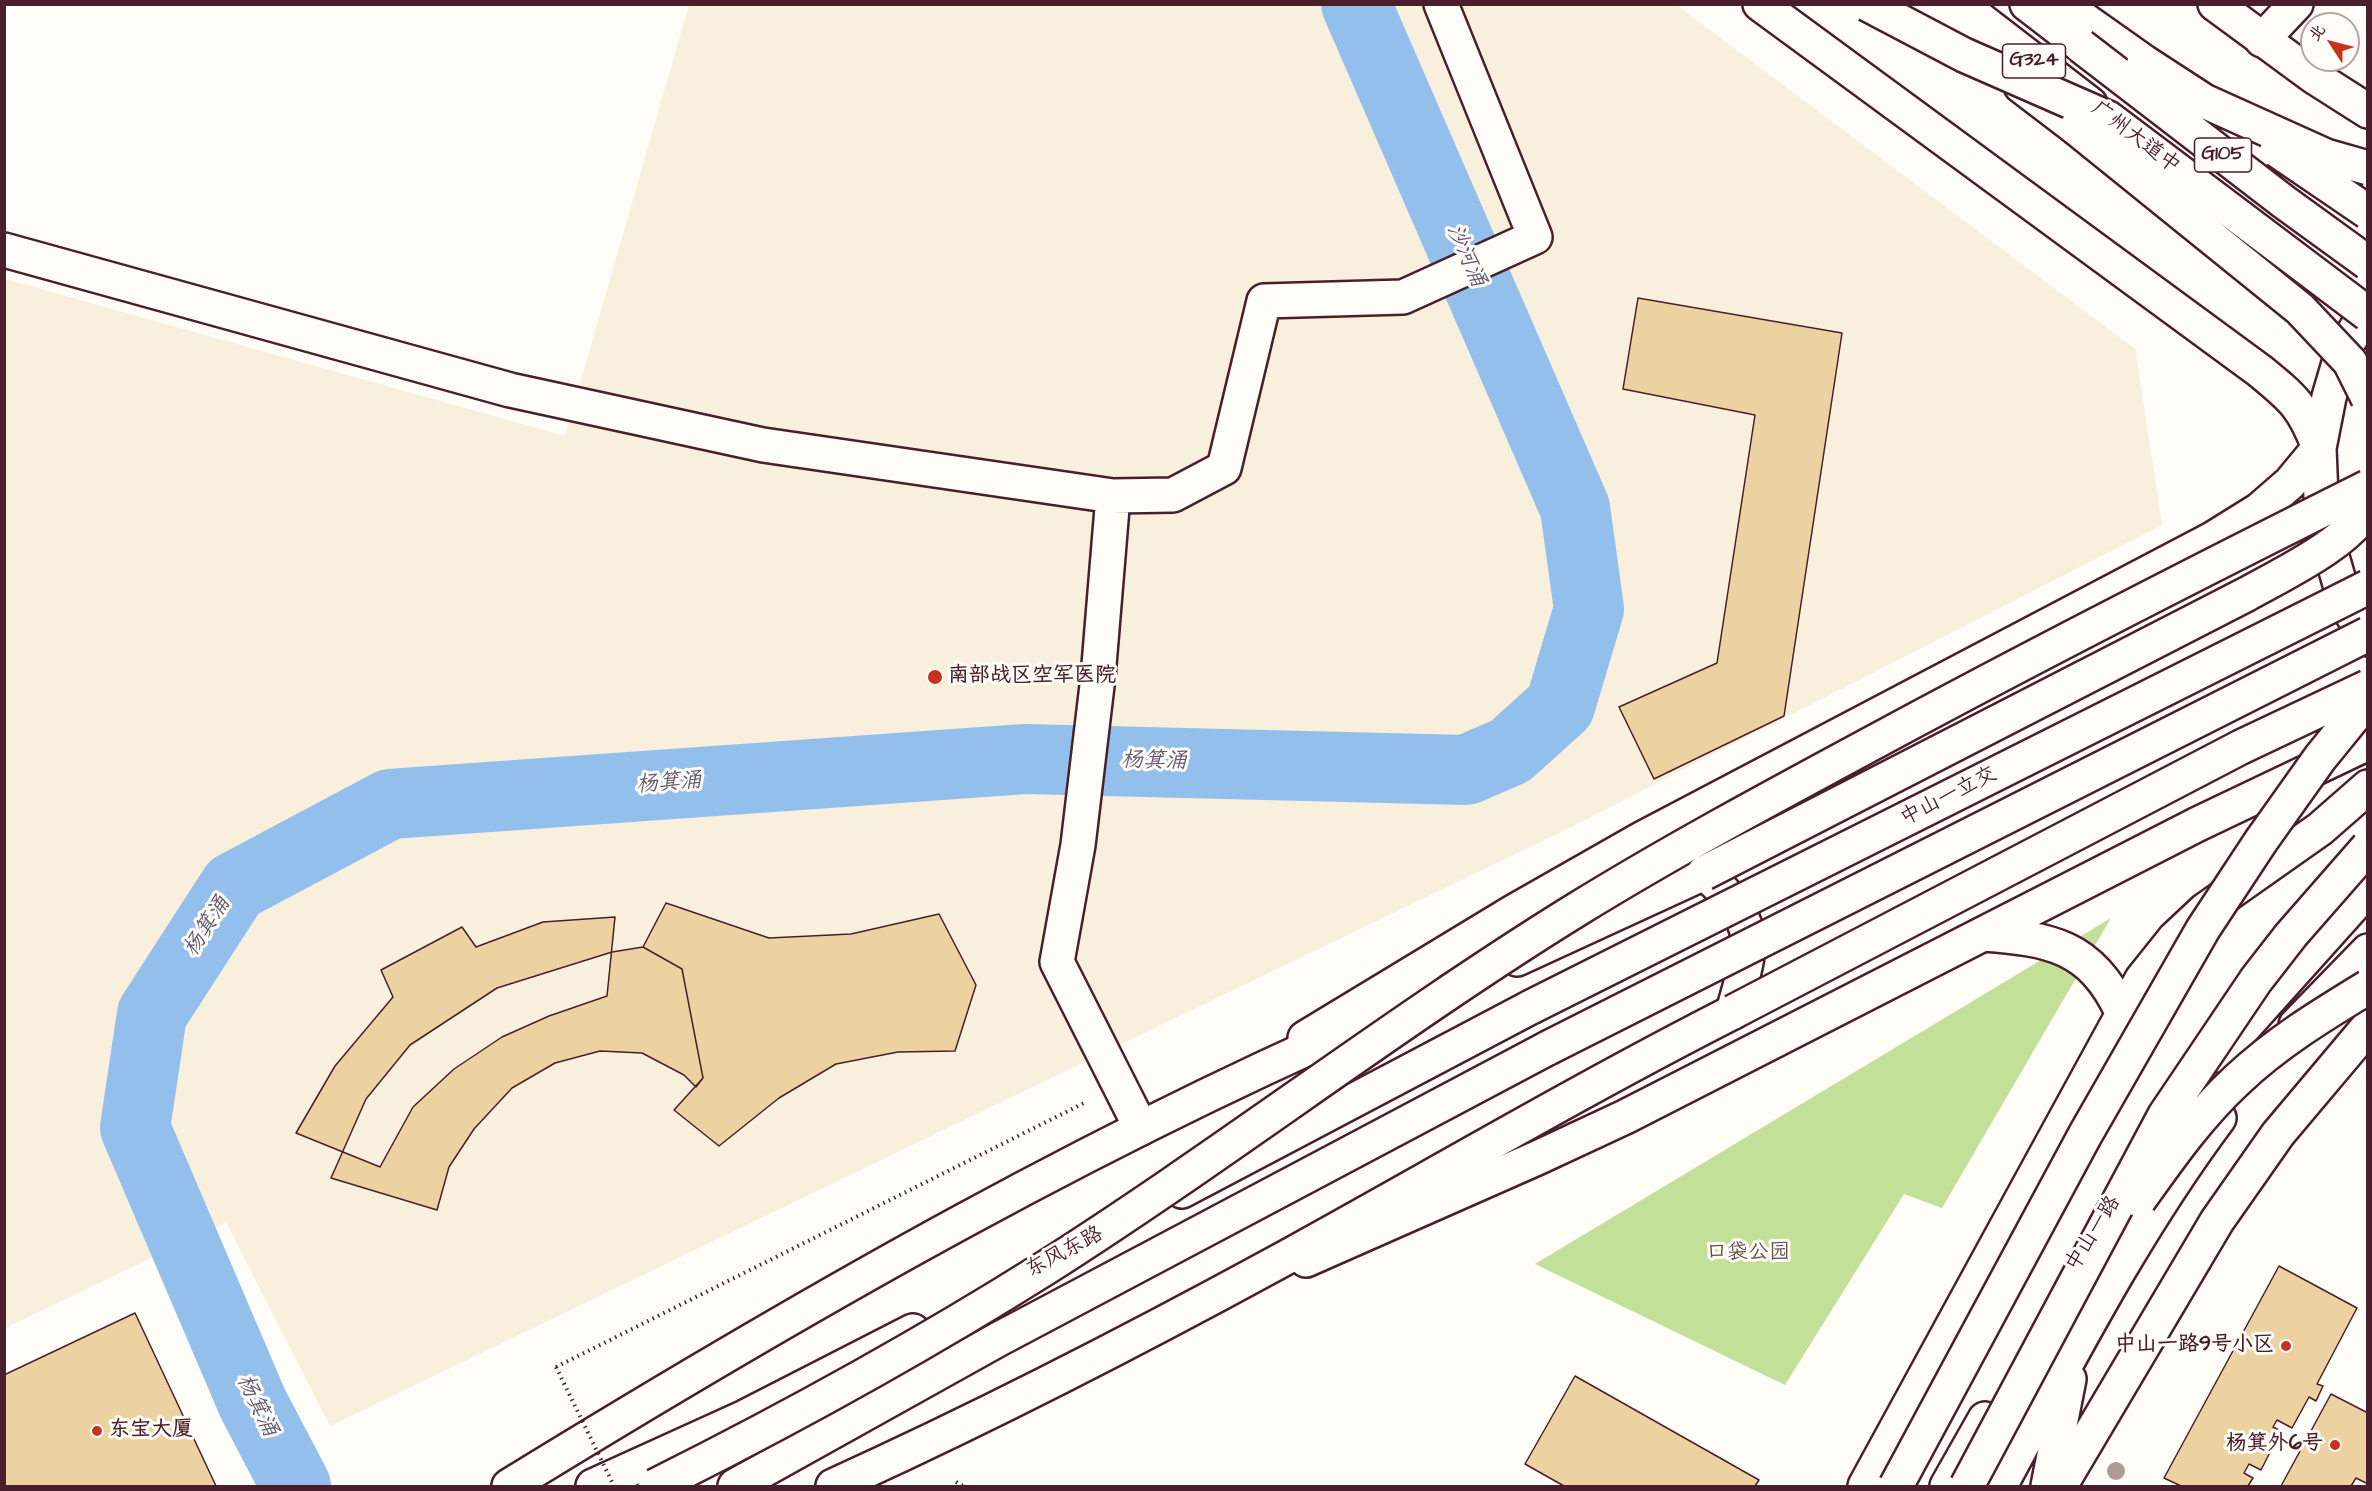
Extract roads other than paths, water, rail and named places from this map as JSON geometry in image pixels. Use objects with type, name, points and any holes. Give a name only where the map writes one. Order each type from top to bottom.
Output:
[{"type":"main road","points":[[4,250],[533,395],[763,445],[1113,496],[1173,495],[1224,468],[1264,301],[1403,297],[1535,237],[1441,4]]},
{"type":"main road","points":[[1760,4],[2281,388],[2301,408],[2319,448]]},
{"type":"main road","name":"G105","points":[[1867,4],[1964,56],[2108,118]]},
{"type":"main road","points":[[1915,4],[2076,128],[2300,309],[2350,362],[2367,398]]},
{"type":"main road","name":"广州大道中","points":[[1960,4],[2367,314]]},
{"type":"main road","name":"广州大道中","points":[[2026,4],[2367,263]]},
{"type":"main road","name":"G105","points":[[2043,4],[2081,46]]},
{"type":"main road","points":[[2062,4],[2367,212]]},
{"type":"main road","points":[[2215,4],[2262,40],[2367,111]]},
{"type":"main road","points":[[2262,40],[2296,4]]},
{"type":"main road","points":[[2205,101],[2326,156],[2367,168]]},
{"type":"main road","points":[[2367,308],[2342,352],[2329,397],[2319,448],[2322,522],[2346,604],[2367,639]]},
{"type":"main road","points":[[1224,1087],[1513,912],[1643,838],[2214,538],[2259,510],[2290,483],[2319,448]]},
{"type":"main road","points":[[655,1486],[747,1441],[860,1379],[1049,1265],[1239,1137],[1466,979],[1650,866],[1791,787],[2167,587],[2367,487]]},
{"type":"main road","points":[[1113,496],[1083,806],[1057,962],[1141,1128]]},
{"type":"main road","points":[[509,1486],[860,1278],[1141,1128],[1364,1023],[1609,918],[1704,873],[2247,594],[2322,551],[2350,529],[2367,505]]},
{"type":"main road","name":"中山一立交","points":[[1531,1007],[2367,587]]},
{"type":"main road","name":"中山一立交","points":[[735,1486],[999,1339],[1548,1048],[2367,634]]},
{"type":"main road","points":[[833,1486],[1012,1402],[1275,1263],[1539,1114],[2241,747],[2367,687]]},
{"type":"main road","points":[[1896,1486],[2085,1135],[2203,929],[2313,767],[2367,699]]},
{"type":"main road","points":[[1148,1330],[1615,1122],[2269,789],[2367,743]]},
{"type":"main road","points":[[1865,1486],[2142,979],[2175,939],[2205,910],[2320,829],[2367,787]]},
{"type":"main road","points":[[1967,1486],[2070,1297],[2165,1115],[2201,1058],[2256,980],[2291,935],[2367,847]]},
{"type":"main road","points":[[1704,873],[1717,883],[1735,906],[1748,937],[1733,1012]]},
{"type":"main road","name":"中山一路","points":[[1947,1486],[2058,1291],[2118,1194],[2183,1100],[2267,999],[2367,889]]},
{"type":"main road","points":[[1983,934],[2024,937],[2053,943],[2077,955],[2103,978],[2122,1012]]},
{"type":"main road","name":"中山一路","points":[[2000,1486],[2076,1345],[2163,1197],[2243,1086],[2297,1023],[2367,951]]},
{"type":"main road","points":[[2070,1297],[2170,1157],[2215,1102],[2265,1056],[2313,1021],[2367,987]]},
{"type":"main road","name":"东风东路","points":[[593,1486],[745,1417],[1003,1285],[1531,1007]]},
{"type":"main road","points":[[2060,1486],[2217,1221],[2278,1134],[2367,1027]]},
{"type":"main road","points":[[2048,1486],[2076,1345]]},
{"type":"waterway","name":"杨箕涌","points":[[296,1486],[253,1404],[135,1128],[152,1014],[234,887],[390,804],[1025,759],[1466,770],[1510,751],[1560,706],[1589,609],[1575,508],[1356,4]]},
{"type":"place","name":"南部战区空军医院","points":[[935,677]]},
{"type":"place","name":"中山一路9号小区","points":[[2286,1346]]},
{"type":"place","name":"东宝大厦","points":[[97,1431]]},
{"type":"place","name":"杨箕外6号","points":[[2335,1445]]},
{"type":"water label","name":"沙河涌","points":[[1465,256]]},
{"type":"park label","name":"口袋公园","points":[[1748,1254]]}]
